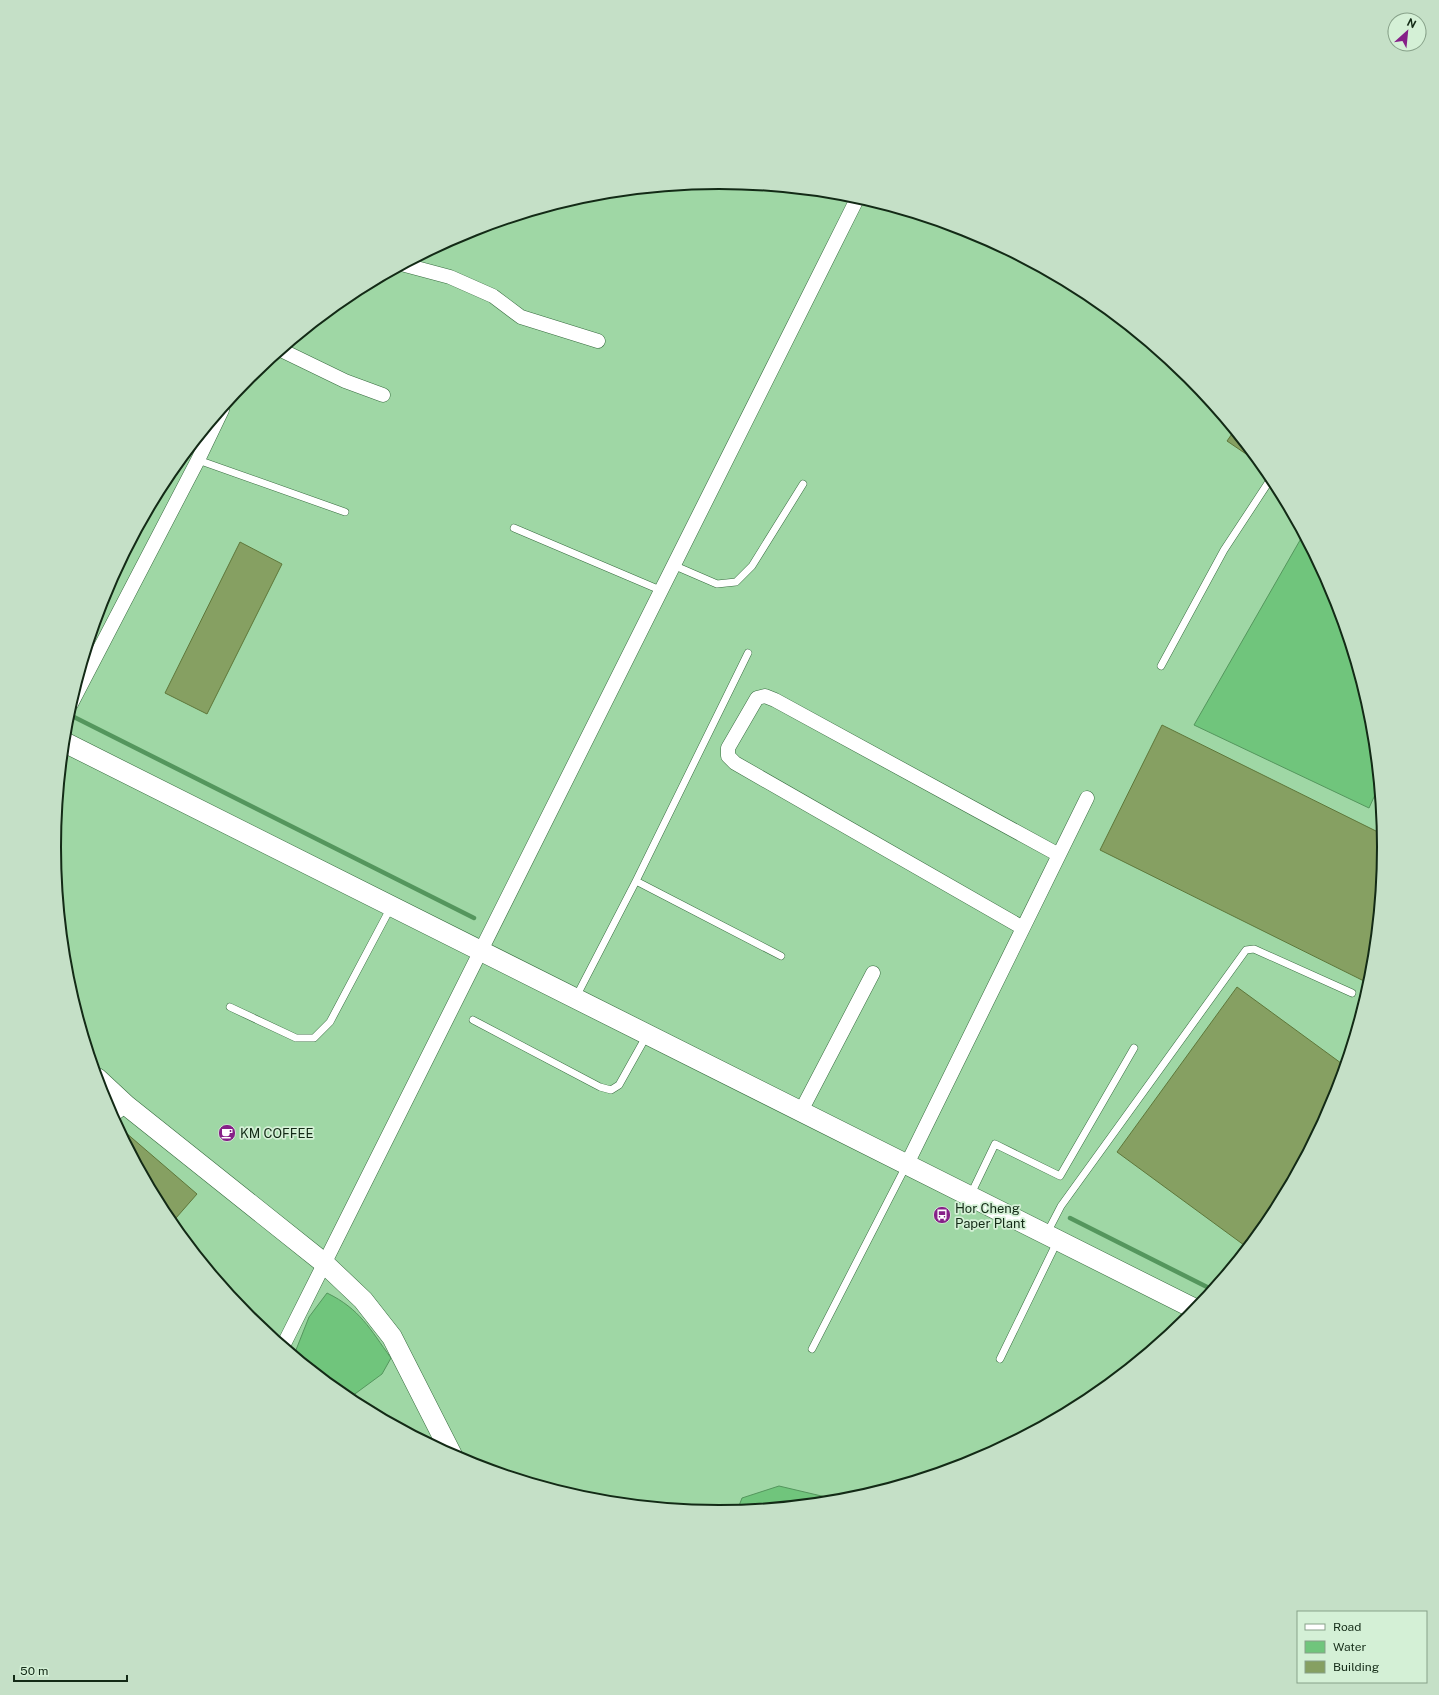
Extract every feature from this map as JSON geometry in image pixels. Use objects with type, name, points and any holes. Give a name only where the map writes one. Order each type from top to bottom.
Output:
[{"type":"main road","points":[[70,745],[1191,1307]]},
{"type":"main road","points":[[111,1099],[119,1111],[324,1263],[363,1300],[392,1337],[448,1447]]},
{"type":"street","points":[[285,1343],[672,565],[855,203]]},
{"type":"street","points":[[410,266],[450,277],[493,296],[521,317],[598,342]]},
{"type":"street","points":[[285,352],[345,381],[383,395]]},
{"type":"street","points":[[82,684],[215,424]]},
{"type":"street","points":[[1023,928],[734,763],[728,756],[728,748],[757,698],[765,696],[775,700],[1059,855]]},
{"type":"street","points":[[907,1164],[1087,798]]},
{"type":"street","points":[[801,1111],[873,973]]},
{"type":"lane","points":[[198,460],[345,512]]},
{"type":"lane","points":[[1161,666],[1224,550],[1268,483]]},
{"type":"lane","points":[[672,565],[717,584],[736,582],[752,566],[803,484]]},
{"type":"lane","points":[[514,528],[660,590]]},
{"type":"lane","points":[[575,999],[636,881],[748,653]]},
{"type":"lane","points":[[636,881],[781,956]]},
{"type":"lane","points":[[230,1007],[296,1038],[314,1038],[330,1022],[391,906]]},
{"type":"lane","points":[[1000,1359],[1052,1238],[1061,1206],[1246,950],[1254,949],[1352,993]]},
{"type":"lane","points":[[472,1020],[600,1087],[611,1090],[618,1086],[648,1034]]},
{"type":"lane","points":[[970,1196],[995,1144],[1060,1176],[1134,1048]]},
{"type":"lane","points":[[812,1349],[907,1164]]},
{"type":"water","points":[[1301,539],[1328,596],[1356,677],[1365,719],[1376,793],[1369,808],[1194,725]]},
{"type":"water","points":[[327,1293],[348,1306],[364,1321],[391,1358],[382,1374],[354,1395],[319,1370],[295,1351],[309,1317]]},
{"type":"water","points":[[779,1486],[825,1497],[763,1505],[739,1506],[742,1498]]},
{"type":"building","points":[[1232,434],[1248,455],[1227,441]]},
{"type":"building","points":[[240,542],[282,564],[207,714],[165,693]]},
{"type":"building","points":[[1162,725],[1378,832],[1377,891],[1364,981],[1100,850]]},
{"type":"building","points":[[1237,987],[1341,1063],[1328,1099],[1310,1139],[1290,1177],[1244,1245],[1117,1152]]},
{"type":"building","points":[[126,1133],[197,1194],[176,1218],[149,1177]]},
{"type":"waterway","points":[[74,717],[474,918]]},
{"type":"waterway","points":[[1070,1218],[1209,1288]]},
{"type":"place","name":"KM COFFEE","points":[[227,1133]]},
{"type":"place","name":"Hor Cheng Paper Plant","points":[[942,1215]]}]
